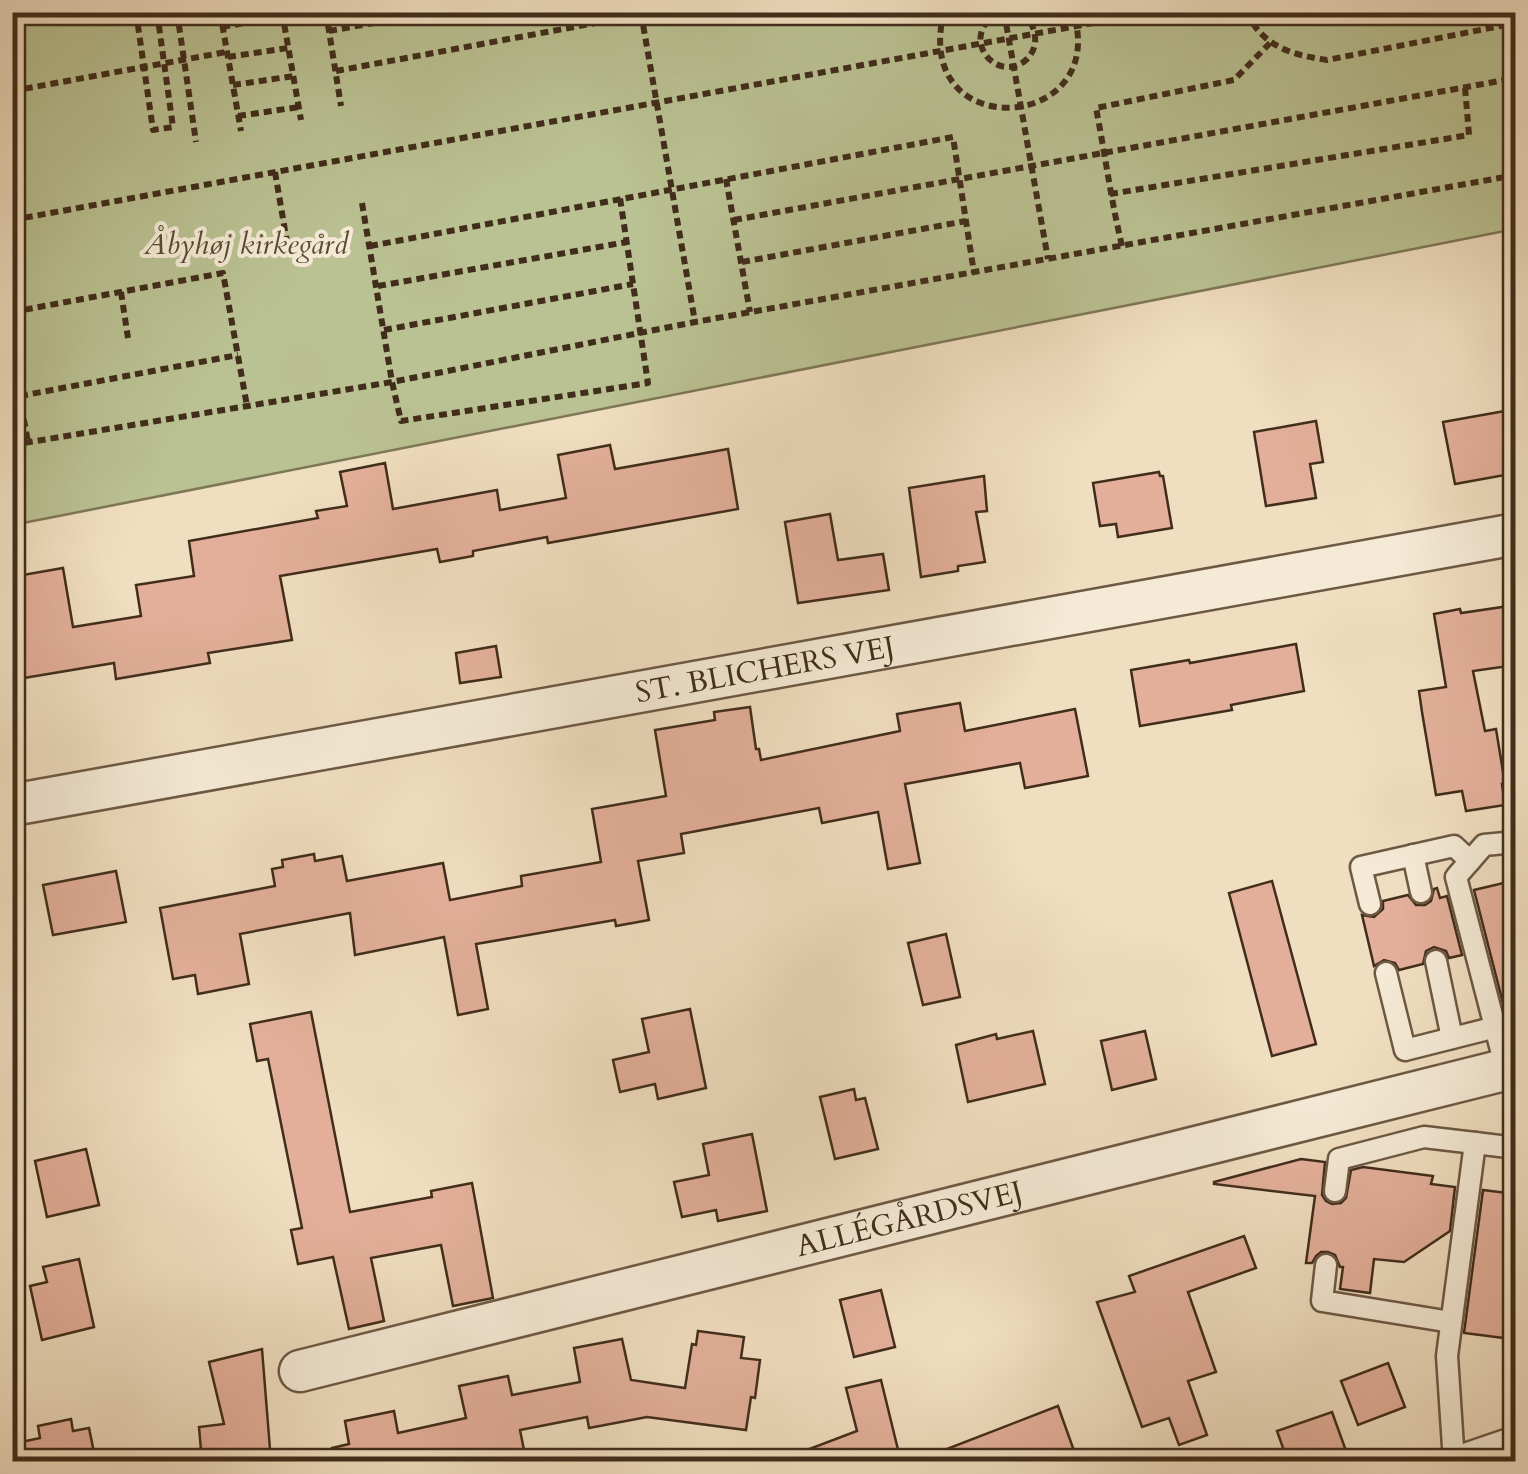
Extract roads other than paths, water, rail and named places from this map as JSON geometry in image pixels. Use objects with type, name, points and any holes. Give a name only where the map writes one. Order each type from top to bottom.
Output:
[{"type":"street","name":"ST. BLICHERS VEJ","points":[[12,805],[1516,534]]},
{"type":"street","name":"ALLÉGÅRDSVEJ","points":[[300,1371],[1511,1068]]},
{"type":"street","points":[[1472,1462],[1516,1446]]},
{"type":"lane","points":[[1511,1068],[1505,1025],[1456,877],[1484,845],[1516,842]]},
{"type":"lane","points":[[1370,904],[1361,868],[1454,846],[1470,862]]},
{"type":"lane","points":[[1413,856],[1421,892]]},
{"type":"lane","points":[[1436,961],[1452,1038]]},
{"type":"lane","points":[[1386,973],[1405,1050],[1505,1025]]},
{"type":"lane","points":[[1335,1191],[1339,1159],[1424,1136],[1516,1148]]},
{"type":"lane","points":[[1454,1462],[1448,1356],[1475,1143]]},
{"type":"lane","points":[[1326,1265],[1322,1300],[1451,1322]]},
{"type":"park label","name":"Åbyhøj kirkegård","points":[[246,244]]}]
